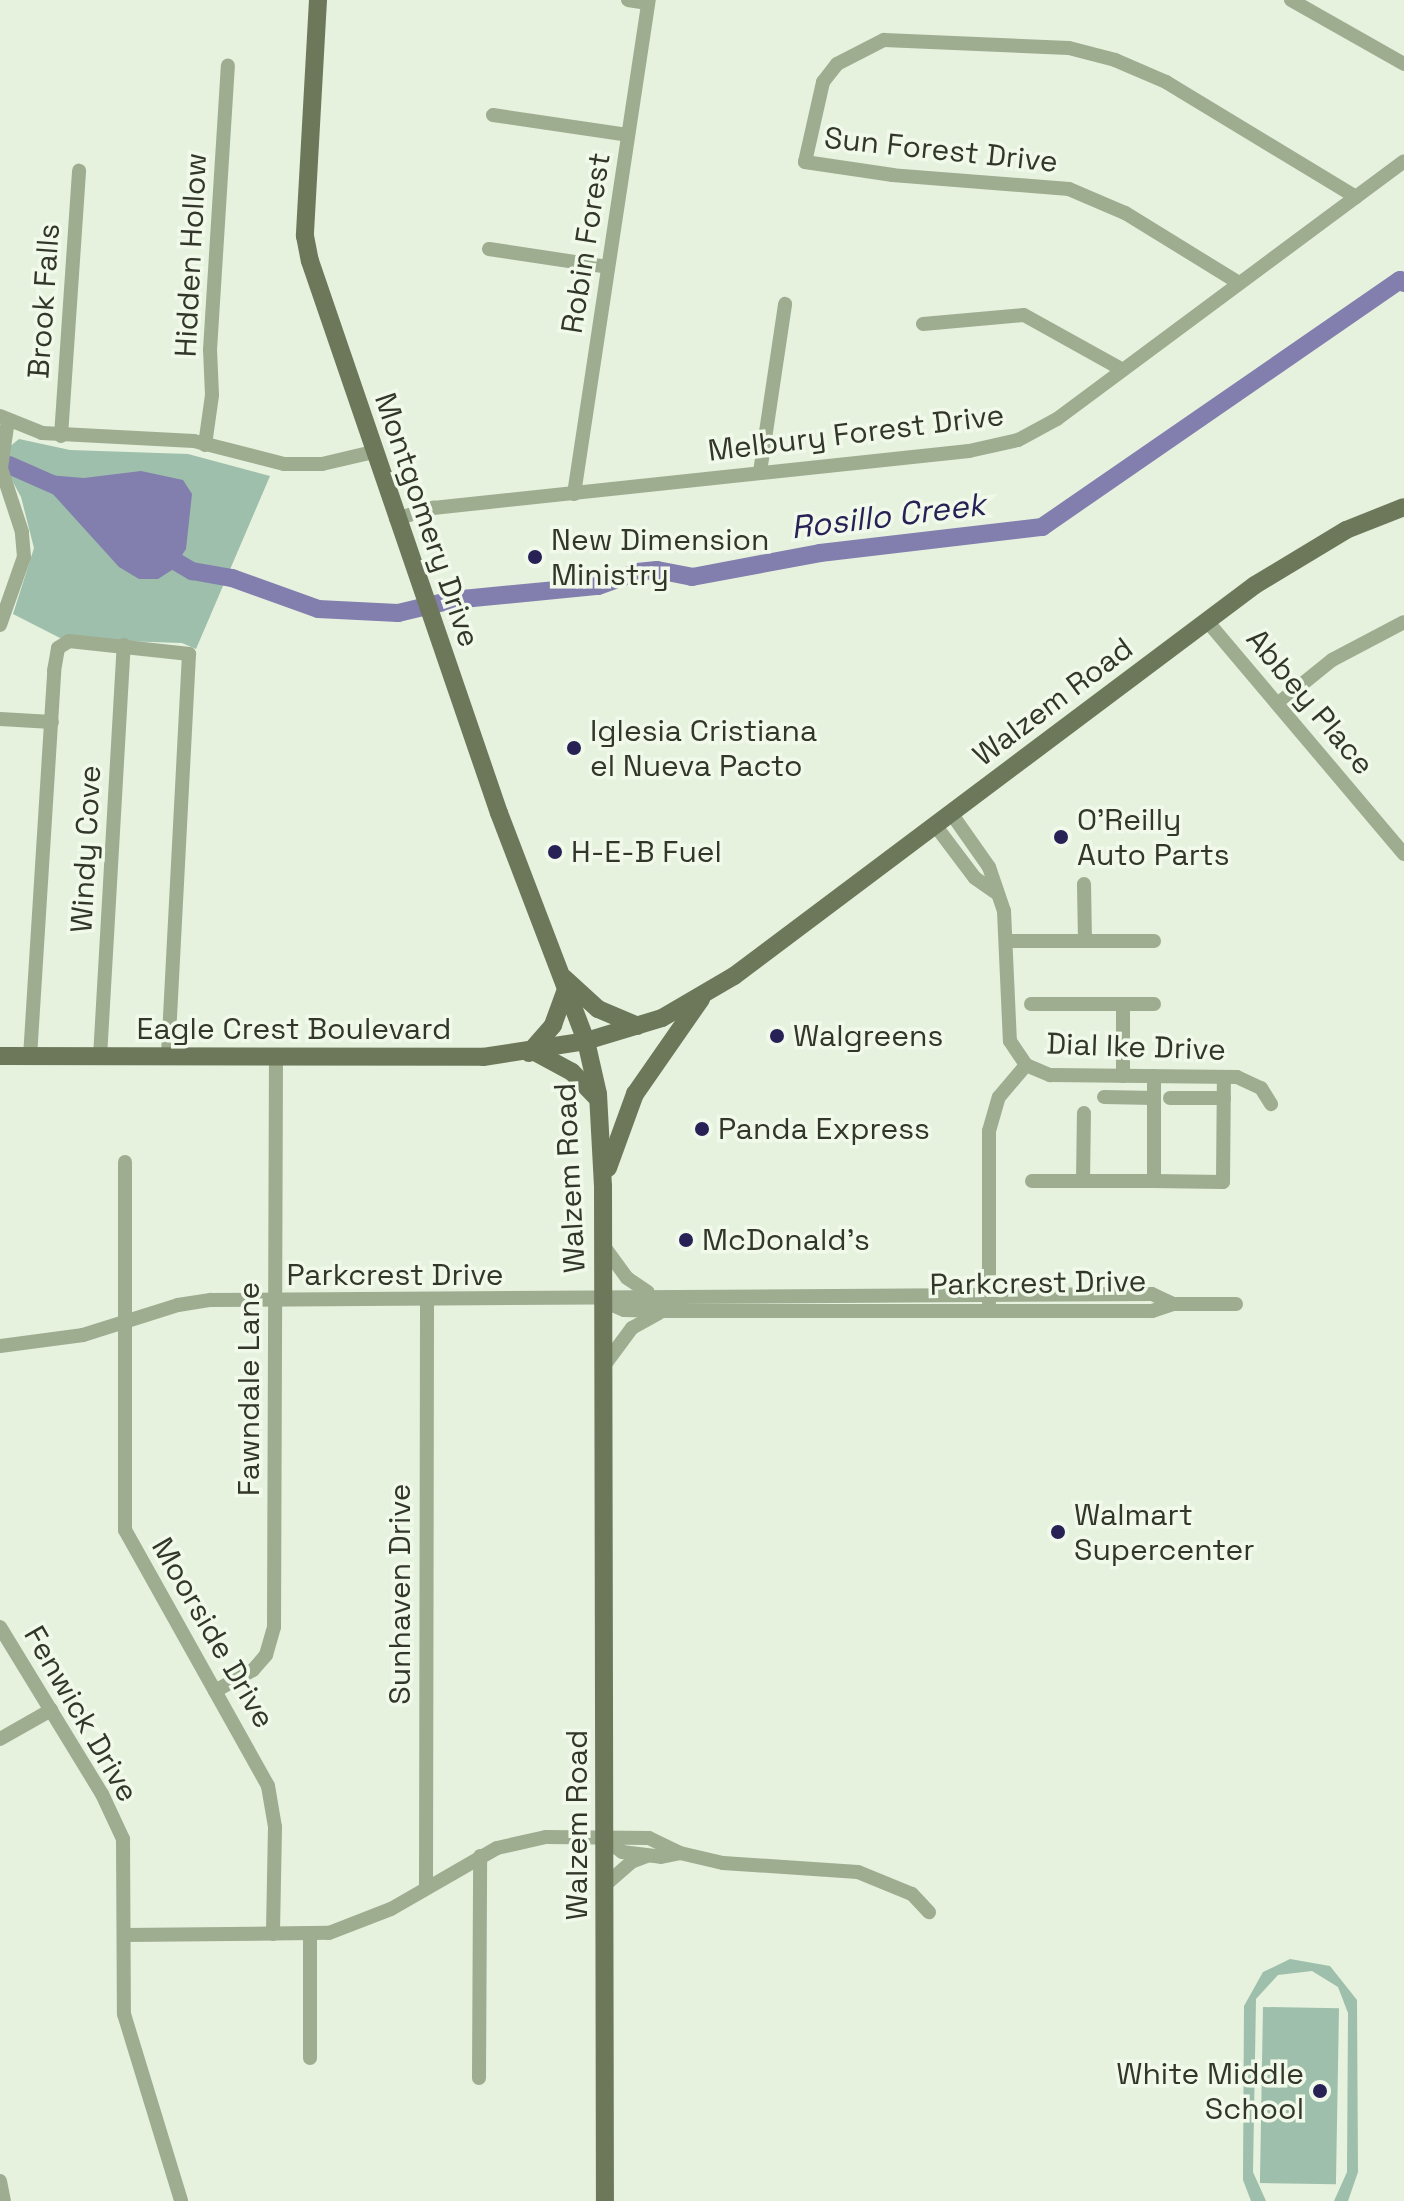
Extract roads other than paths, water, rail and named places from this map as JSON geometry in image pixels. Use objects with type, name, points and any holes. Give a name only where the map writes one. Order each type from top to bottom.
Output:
[{"type":"main road","name":"Montgomery Drive","points":[[318,0],[305,236],[373,452],[433,626],[586,1041]]},
{"type":"main road","name":"Walzem Road","points":[[605,2201],[603,1186],[598,1100],[586,1041],[638,1026],[702,998],[1207,621],[1302,554],[1404,507]]},
{"type":"main road","points":[[598,1100],[572,1072],[532,1052],[553,1025],[563,982],[598,1009],[638,1026]]},
{"type":"main road","points":[[603,1186],[635,1094],[702,998]]},
{"type":"main road","name":"Eagle Crest Boulevard","points":[[0,1056],[276,1058],[532,1052],[586,1041]]},
{"type":"street","points":[[628,0],[648,2]]},
{"type":"street","points":[[1291,0],[1404,64]]},
{"type":"street","name":"Robin Forest","points":[[574,494],[648,2]]},
{"type":"street","name":"Sun Forest Drive","points":[[1239,283],[1125,213],[1069,189],[893,175],[805,162],[823,82],[857,50],[898,39],[1023,45],[1098,55],[1146,72],[1356,197]]},
{"type":"street","name":"Hidden Hollow","points":[[205,445],[212,395],[210,350],[228,66]]},
{"type":"street","points":[[493,115],[628,135]]},
{"type":"street","name":"Melbury Forest Drive","points":[[396,519],[465,506],[1008,443],[1057,419],[1404,161]]},
{"type":"street","name":"Brook Falls","points":[[61,436],[79,171]]},
{"type":"street","points":[[489,249],[608,267]]},
{"type":"street","points":[[760,472],[785,304]]},
{"type":"street","points":[[923,324],[1024,315],[1123,370]]},
{"type":"street","points":[[4,418],[61,436],[205,445],[297,465],[354,459],[373,452]]},
{"type":"street","name":"Brook Falls","points":[[1,619],[24,557],[22,532],[1,468],[4,418]]},
{"type":"street","name":"Abbey Place","points":[[1207,621],[1280,702],[1404,854]]},
{"type":"street","points":[[1280,702],[1332,660],[1404,622]]},
{"type":"street","points":[[30,1057],[54,671],[63,642],[180,649],[189,654],[168,1057]]},
{"type":"street","name":"Windy Cove","points":[[100,1057],[124,645]]},
{"type":"street","points":[[0,719],[52,722]]},
{"type":"street","name":"Dial Ike Drive","points":[[951,813],[989,867],[1009,941],[1010,1041],[1026,1065],[1050,1075],[1249,1080],[1271,1104]]},
{"type":"street","points":[[935,825],[975,878],[995,892]]},
{"type":"street","points":[[1084,884],[1085,941]]},
{"type":"street","points":[[1009,941],[1154,941]]},
{"type":"street","points":[[1031,1004],[1154,1004]]},
{"type":"street","points":[[1123,1004],[1123,1076]]},
{"type":"street","name":"Fawndale Lane","points":[[215,1691],[253,1670],[266,1655],[274,1627],[276,1058]]},
{"type":"street","points":[[990,1311],[989,1131],[999,1097],[1026,1065]]},
{"type":"street","points":[[1154,1076],[1154,1181]]},
{"type":"street","points":[[1032,1181],[1223,1182],[1224,1077]]},
{"type":"street","points":[[1104,1097],[1154,1098]]},
{"type":"street","points":[[1170,1098],[1224,1098]]},
{"type":"street","points":[[1083,1181],[1084,1113]]},
{"type":"street","name":"Moorside Drive","points":[[125,1162],[125,1530],[263,1773],[272,1799],[273,1934]]},
{"type":"street","points":[[603,1245],[627,1278],[652,1294]]},
{"type":"street","name":"Parkcrest Drive","points":[[0,1346],[36,1344],[178,1305],[275,1300],[603,1301],[652,1294],[1152,1294],[1173,1304]]},
{"type":"street","points":[[1152,1294],[1152,1311]]},
{"type":"street","name":"Sunhaven Drive","points":[[426,1887],[427,1301]]},
{"type":"street","name":"Parkcrest Drive","points":[[603,1301],[624,1310],[664,1311],[1152,1311],[1173,1304],[1236,1304]]},
{"type":"street","points":[[603,1367],[632,1328],[664,1311]]},
{"type":"street","name":"Fenwick Drive","points":[[0,1627],[51,1710],[123,1839],[124,2014],[181,2201]]},
{"type":"street","points":[[0,1739],[51,1710]]},
{"type":"street","points":[[125,1935],[310,1935],[358,1924],[480,1856],[509,1844],[546,1837],[605,1839],[622,1835],[661,1839],[680,1853]]},
{"type":"street","points":[[605,1839],[622,1852],[650,1855],[680,1853],[745,1867],[858,1872],[912,1894],[929,1912]]},
{"type":"street","points":[[605,1885],[631,1862],[650,1855]]},
{"type":"street","points":[[479,2078],[480,1856]]},
{"type":"street","points":[[310,1935],[310,2058]]},
{"type":"street","points":[[0,2181],[4,2201]]},
{"type":"waterway","name":"Rosillo Creek","points":[[156,550],[192,571],[232,578],[318,609],[398,613],[452,600],[598,586],[637,572],[657,570],[692,577],[820,553],[1042,527],[1400,280],[1404,283]]},
{"type":"waterway","name":"Rosillo Creek","points":[[9,465],[61,488]]},
{"type":"place","name":"New Dimension Ministry","points":[[535,557]]},
{"type":"place","name":"Iglesia Cristiana el Nueva Pacto","points":[[574,748]]},
{"type":"place","name":"O'Reilly Auto Parts","points":[[1061,837]]},
{"type":"place","name":"H-E-B Fuel","points":[[555,852]]},
{"type":"place","name":"Walgreens","points":[[777,1036]]},
{"type":"place","name":"Panda Express","points":[[702,1129]]},
{"type":"place","name":"McDonald's","points":[[686,1240]]},
{"type":"place","name":"Walmart Supercenter","points":[[1058,1532]]},
{"type":"place","name":"White Middle School","points":[[1320,2091]]}]
